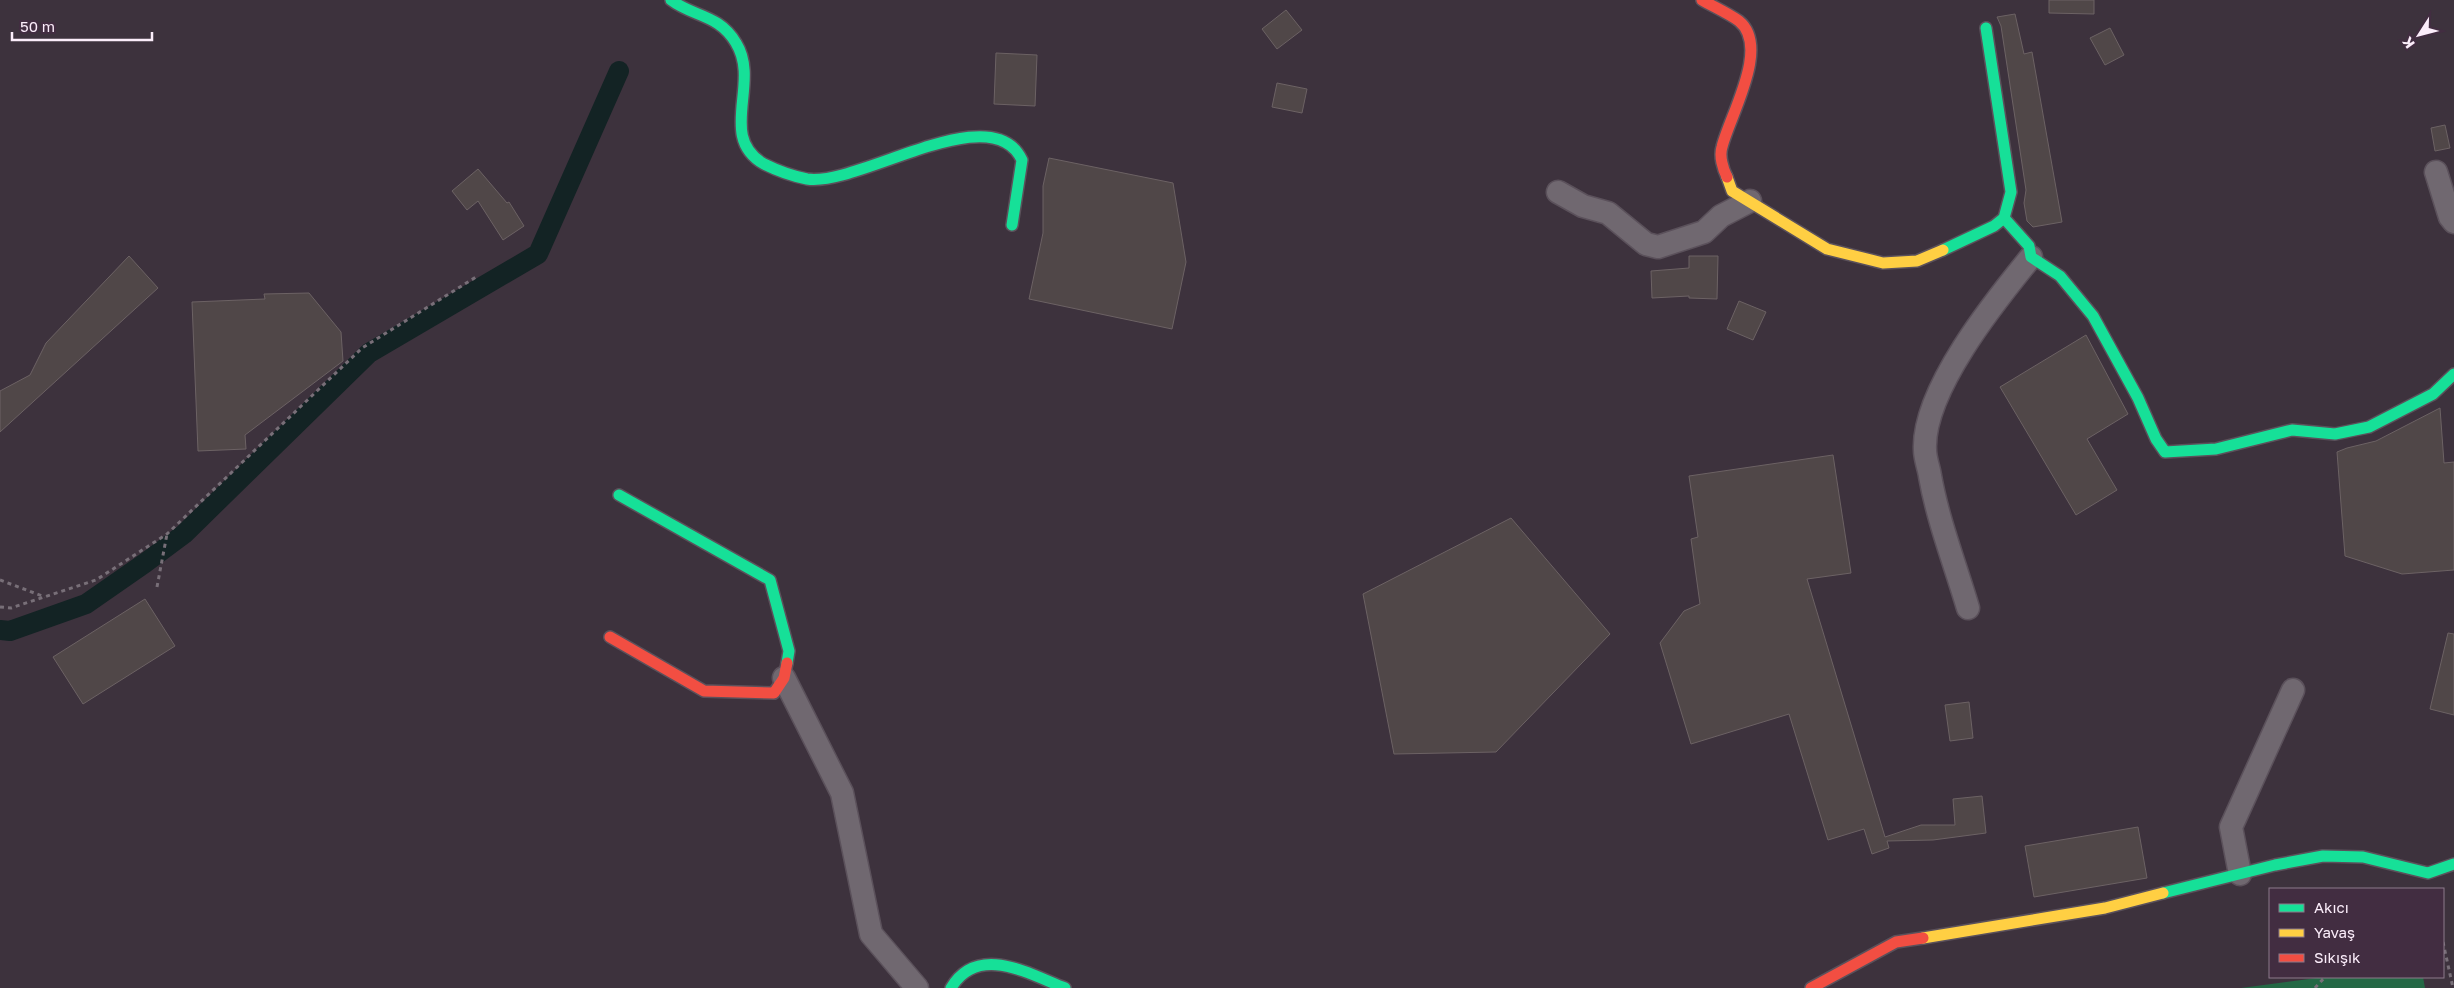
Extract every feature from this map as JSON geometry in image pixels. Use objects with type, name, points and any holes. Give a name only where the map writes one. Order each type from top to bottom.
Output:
[{"type":"street","points":[[671,0],[720,24],[739,46],[745,74],[740,137],[744,148],[751,158],[790,175],[823,179],[844,176],[938,143],[980,136],[1000,138],[1009,142],[1018,151],[1022,160],[1012,225]]},
{"type":"street","points":[[1702,0],[1740,22],[1751,40],[1744,89],[1721,149],[1723,168],[1732,191],[1827,249],[1883,263],[1917,260],[1949,248],[1994,226],[2004,218],[2011,192],[1986,28]]},
{"type":"street","points":[[2436,172],[2450,217],[2454,222]]},
{"type":"street","points":[[1558,192],[1582,206],[1608,213],[1646,244],[1658,247],[1704,232],[1721,216],[1750,201]]},
{"type":"street","points":[[2004,218],[2029,246],[2032,257],[2060,277],[2074,291],[2096,322],[2138,398],[2150,432],[2165,452],[2216,449],[2292,430],[2335,434],[2368,427],[2433,394],[2454,374]]},
{"type":"street","points":[[1968,608],[1934,499],[1925,450],[1927,426],[1932,406],[1966,345],[1991,306],[2032,257]]},
{"type":"street","points":[[610,637],[704,691],[774,693],[784,678],[789,652],[770,580],[619,495]]},
{"type":"street","points":[[784,678],[842,793],[871,934],[916,988]]},
{"type":"street","points":[[2240,874],[2231,826],[2293,690]]},
{"type":"street","points":[[1810,988],[1896,942],[2105,908],[2240,874],[2323,856],[2362,857],[2428,873],[2454,864]]},
{"type":"street","points":[[951,988],[961,973],[982,965],[1007,965],[1024,969],[1065,988]]},
{"type":"path","points":[[0,607],[11,608],[96,580],[167,534],[362,348],[476,277]]},
{"type":"path","points":[[157,587],[167,534]]},
{"type":"path","points":[[0,580],[45,597]]},
{"type":"path","points":[[2444,947],[2453,988]]},
{"type":"path","points":[[2316,988],[2324,978]]},
{"type":"green space","points":[[2316,978],[2423,978],[2425,988],[2241,988]]},
{"type":"building","points":[[2049,0],[2094,0],[2094,14],[2049,13]]},
{"type":"building","points":[[1286,10],[1302,30],[1277,49],[1262,29]]},
{"type":"building","points":[[2015,14],[2024,54],[2032,52],[2062,222],[2033,227],[2027,221],[2024,203],[2026,190],[2001,26],[1997,17]]},
{"type":"building","points":[[2110,28],[2124,55],[2105,65],[2090,38]]},
{"type":"building","points":[[996,53],[1037,55],[1035,106],[994,104]]},
{"type":"building","points":[[1277,83],[1307,89],[1302,113],[1272,107]]},
{"type":"building","points":[[2445,125],[2450,148],[2435,151],[2431,128]]},
{"type":"building","points":[[1049,158],[1173,183],[1186,262],[1172,329],[1029,299],[1043,233],[1043,186]]},
{"type":"building","points":[[478,169],[507,203],[509,202],[524,226],[503,240],[478,201],[467,210],[452,191]]},
{"type":"building","points":[[129,256],[158,288],[0,432],[0,391],[30,375],[46,343]]},
{"type":"building","points":[[1689,256],[1718,256],[1717,299],[1689,298],[1689,296],[1652,298],[1651,271],[1689,268]]},
{"type":"building","points":[[309,293],[341,332],[343,361],[245,435],[246,449],[198,451],[192,302],[265,299],[264,294]]},
{"type":"building","points":[[1739,301],[1766,312],[1753,340],[1727,329]]},
{"type":"building","points":[[2086,335],[2128,414],[2087,439],[2117,490],[2076,515],[2000,387]]},
{"type":"building","points":[[2440,408],[2444,463],[2454,462],[2454,570],[2402,574],[2345,556],[2337,452],[2376,441]]},
{"type":"building","points":[[1833,455],[1851,573],[1807,579],[1885,837],[1921,825],[1955,825],[1953,799],[1982,796],[1986,833],[1933,840],[1887,841],[1889,848],[1872,854],[1864,829],[1828,840],[1789,714],[1691,744],[1660,643],[1684,611],[1700,604],[1691,539],[1698,537],[1689,476]]},
{"type":"building","points":[[1511,518],[1610,634],[1496,752],[1394,754],[1363,594]]},
{"type":"building","points":[[145,599],[175,646],[83,704],[53,657]]},
{"type":"building","points":[[2448,633],[2454,634],[2454,715],[2430,709]]},
{"type":"building","points":[[1969,702],[1973,738],[1950,741],[1945,705]]},
{"type":"building","points":[[2138,827],[2147,878],[2034,897],[2025,846]]},
{"type":"waterway","points":[[0,630],[10,631],[86,604],[145,563],[184,534],[369,353],[538,254],[619,71]]},
{"type":"traffic: fast","points":[[671,0],[679,6],[722,26],[736,43],[742,59],[744,75],[741,124],[743,139],[750,153],[764,164],[785,173],[807,179],[830,178],[954,140],[983,137],[1006,142],[1022,160],[1012,225]]},
{"type":"traffic: fast","points":[[1943,250],[1994,226],[2004,218],[2011,192],[1986,28]]},
{"type":"traffic: fast","points":[[2004,218],[2029,246],[2031,257],[2060,276],[2093,316],[2138,398],[2156,439],[2165,452],[2216,449],[2292,430],[2335,434],[2369,427],[2433,394],[2454,374]]},
{"type":"traffic: fast","points":[[619,495],[770,580],[789,651],[787,663]]},
{"type":"traffic: fast","points":[[2163,893],[2275,865],[2323,856],[2363,857],[2428,873],[2454,864]]},
{"type":"traffic: fast","points":[[951,988],[962,975],[975,967],[989,965],[1005,966],[1020,970],[1065,988]]},
{"type":"traffic: slow","points":[[1727,177],[1732,191],[1827,249],[1883,263],[1917,261],[1943,250]]},
{"type":"traffic: slow","points":[[1923,938],[2105,908],[2163,893]]},
{"type":"traffic: jam","points":[[1702,0],[1739,21],[1748,33],[1751,47],[1750,64],[1745,82],[1721,151],[1727,177]]},
{"type":"traffic: jam","points":[[610,637],[704,691],[774,693],[784,678],[787,663]]},
{"type":"traffic: jam","points":[[1811,988],[1896,942],[1923,938]]}]
